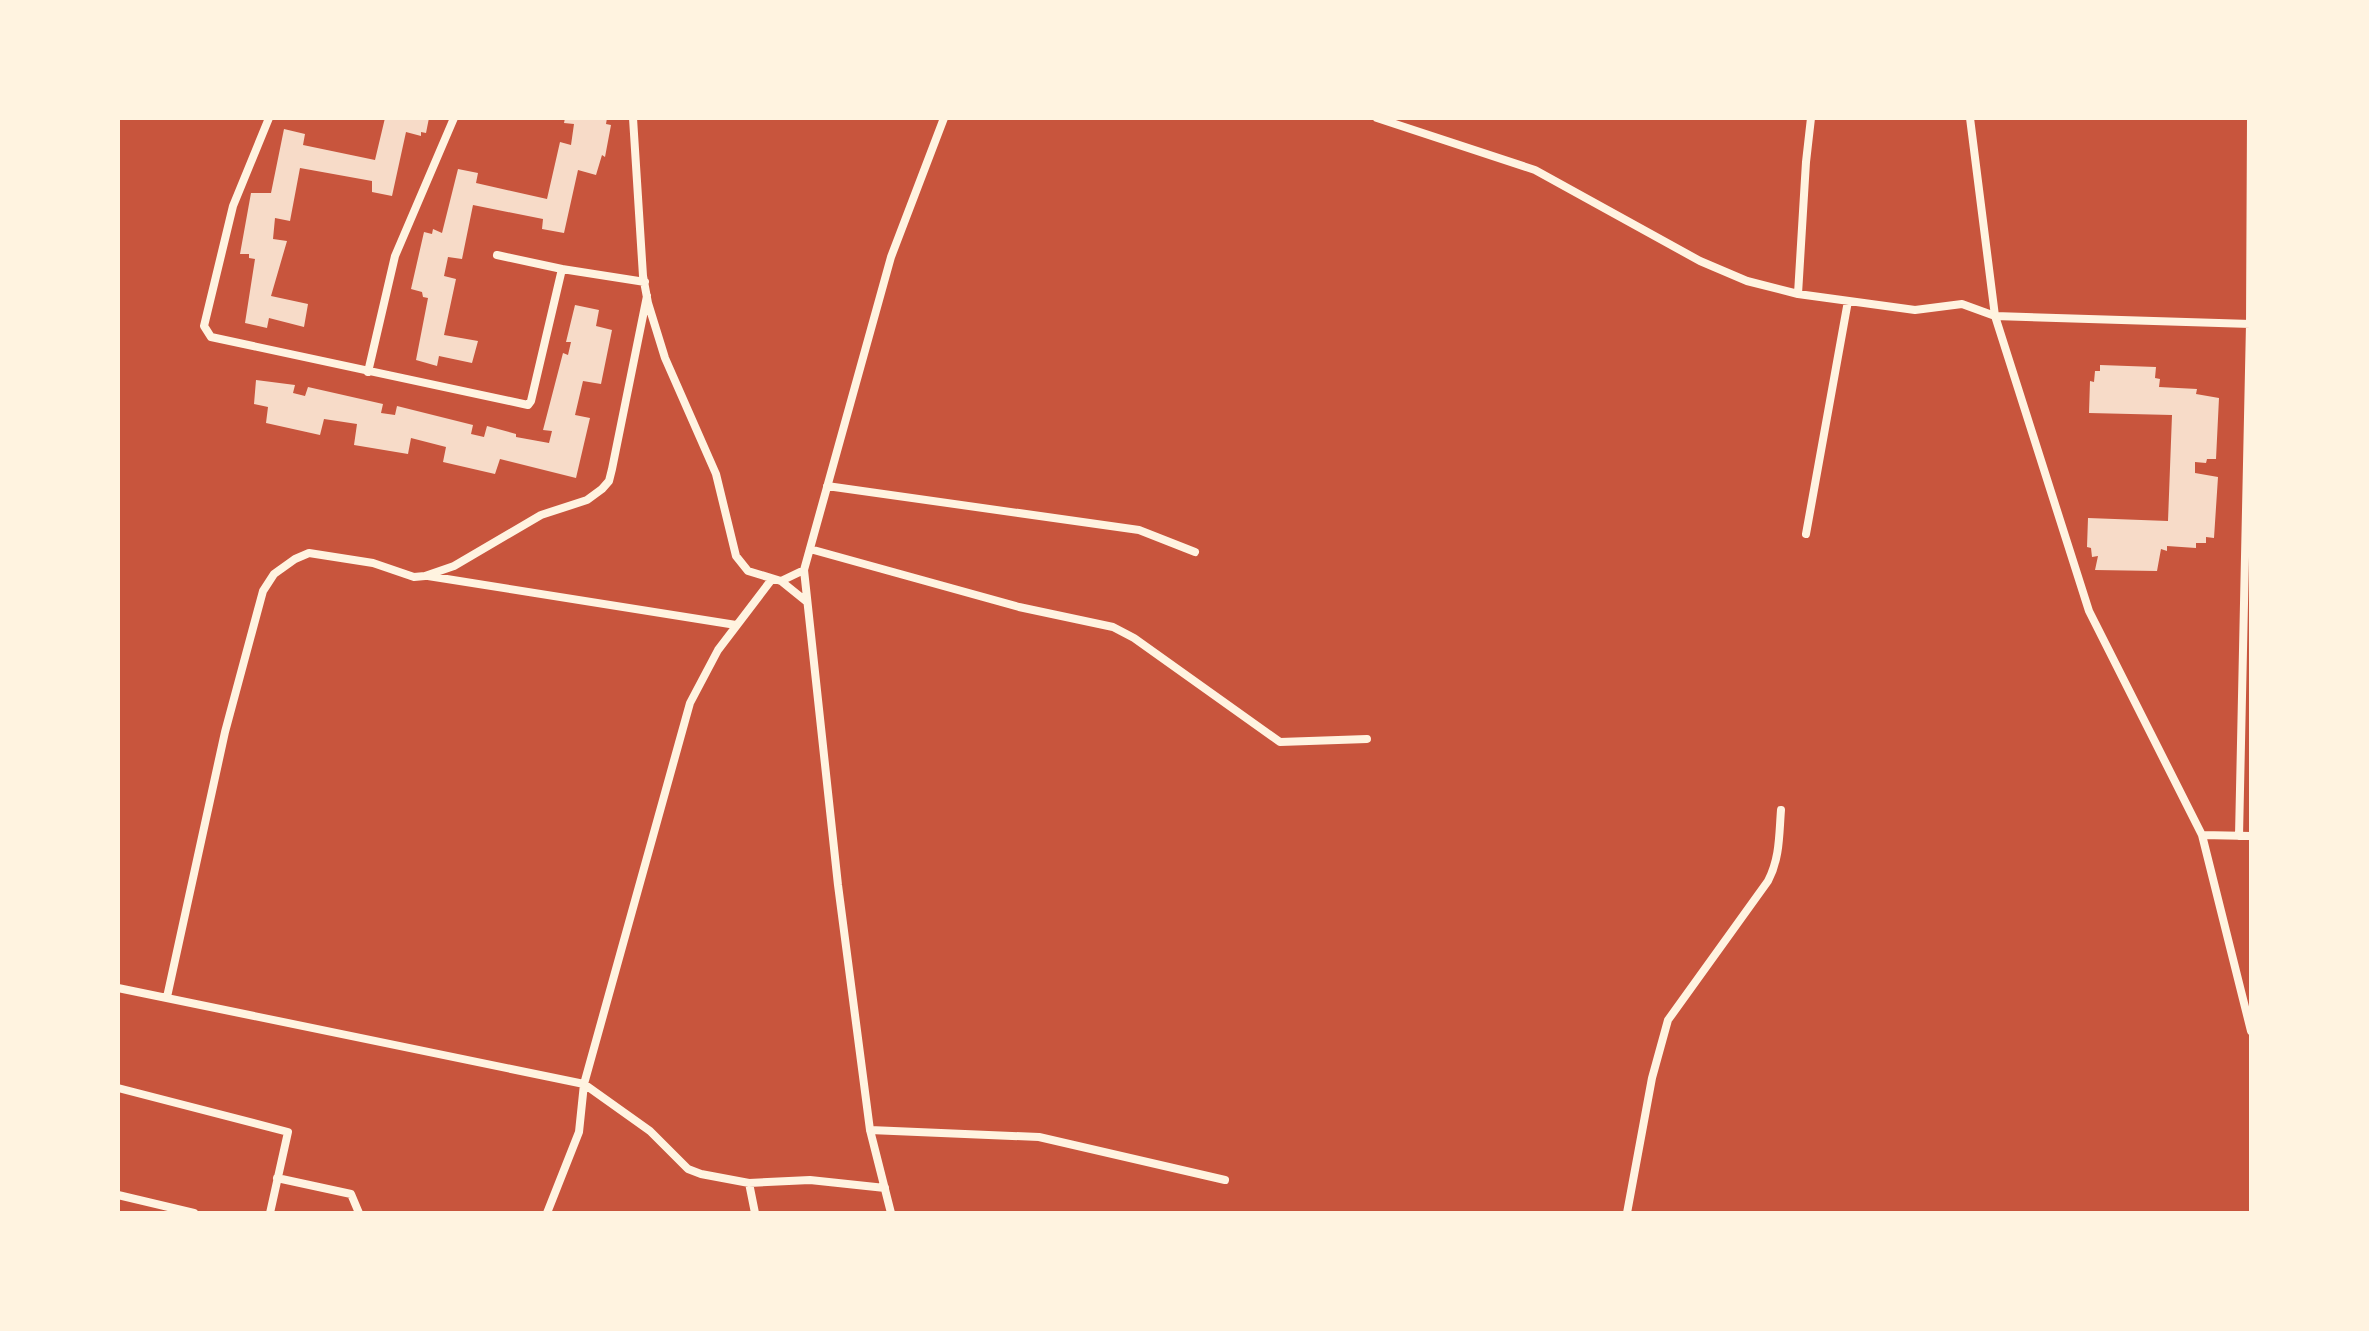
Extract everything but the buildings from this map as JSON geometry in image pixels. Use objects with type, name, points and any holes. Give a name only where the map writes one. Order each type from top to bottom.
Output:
[{"type":"street","points":[[269,118],[233,206],[204,326],[211,337],[528,405],[562,269]]},
{"type":"street","points":[[368,372],[395,256],[454,118]]},
{"type":"street","points":[[633,118],[647,296],[665,358],[716,474],[736,556],[748,571],[776,580],[807,602]]},
{"type":"street","points":[[891,1213],[870,1130],[838,885],[804,570],[891,257],[944,118]]},
{"type":"street","points":[[1377,118],[1535,170],[1700,261],[1747,281],[1798,294],[1915,310],[1962,304],[1995,316],[2250,324]]},
{"type":"street","points":[[1798,294],[1811,118]]},
{"type":"street","points":[[1970,118],[1995,316],[2089,611],[2202,835],[2251,1031]]},
{"type":"street","points":[[2239,836],[2250,324],[2251,118]]},
{"type":"street","points":[[497,255],[645,282]]},
{"type":"street","points":[[167,997],[225,732],[267,583],[295,559],[309,553],[373,563],[414,577],[425,576],[454,566],[541,515],[587,500],[602,489],[609,481],[612,469],[647,296]]},
{"type":"street","points":[[1806,534],[1848,301]]},
{"type":"street","points":[[827,486],[1139,530],[1195,552]]},
{"type":"street","points":[[810,549],[1019,607],[1113,627],[1134,638],[1280,742],[1367,739]]},
{"type":"street","points":[[547,1213],[579,1132],[584,1084],[690,703],[718,650],[736,625],[776,580],[804,570]]},
{"type":"street","points":[[425,576],[736,625]]},
{"type":"street","points":[[1627,1213],[1652,1078],[1668,1020],[1768,881],[1778,855],[1781,810]]},
{"type":"street","points":[[2202,835],[2251,836]]},
{"type":"street","points":[[118,989],[584,1084],[650,1131],[688,1169],[701,1174],[749,1183],[810,1180],[885,1188]]},
{"type":"street","points":[[118,1088],[288,1132],[270,1213]]},
{"type":"street","points":[[870,1130],[1039,1137],[1225,1180]]},
{"type":"street","points":[[277,1178],[351,1194],[359,1213]]},
{"type":"street","points":[[749,1183],[755,1213]]},
{"type":"street","points":[[118,1195],[194,1213]]}]
